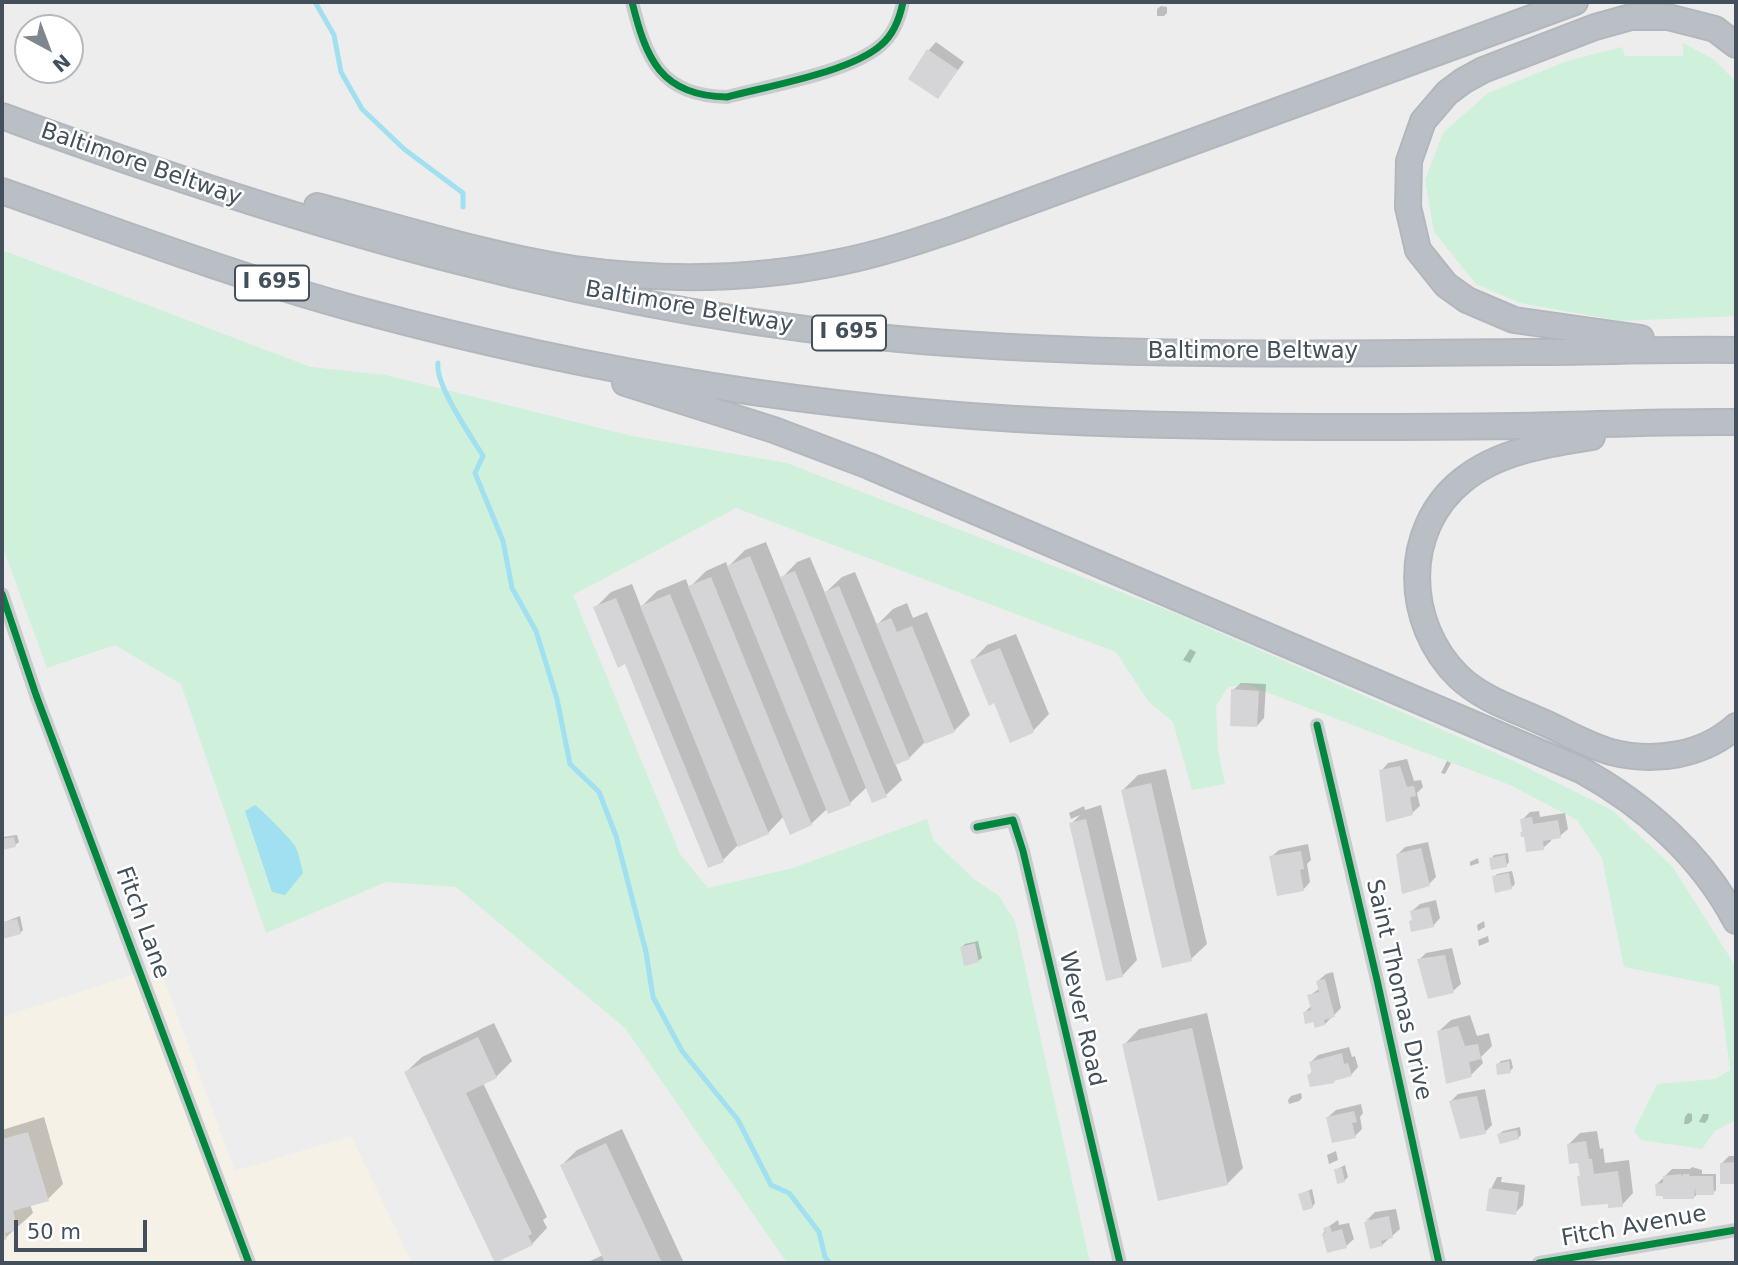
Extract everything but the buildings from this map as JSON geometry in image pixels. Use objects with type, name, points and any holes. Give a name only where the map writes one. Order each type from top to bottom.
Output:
[{"type":"highway","points":[[2,116],[264,192],[517,257],[575,268],[634,274],[721,276],[839,262],[905,246],[1575,2]]},
{"type":"highway","points":[[1730,350],[1514,320],[1467,300],[1446,285],[1418,250],[1408,207],[1407,181],[1409,161],[1423,121],[1447,93],[1483,69],[1595,27],[1631,17],[1668,17],[1692,21],[1715,29],[1736,45]]},
{"type":"highway","name":"Baltimore Beltway","points":[[2,116],[248,201],[395,246],[586,290],[679,309],[781,325],[918,341],[1052,349],[1340,353],[1730,350]]},
{"type":"highway","name":"I 695","points":[[2,191],[234,271],[359,310],[549,356],[771,395],[916,411],[1053,421],[1356,427],[1736,422]]},
{"type":"highway","points":[[549,356],[673,399],[774,430],[870,466],[1581,770],[1637,806],[1684,849],[1711,880],[1736,921]]},
{"type":"highway","points":[[1696,422],[1548,444],[1484,466],[1462,481],[1443,500],[1430,520],[1420,546],[1417,576],[1419,607],[1427,631],[1440,655],[1460,678],[1492,700],[1609,751],[1640,758],[1691,752],[1713,742],[1736,726]]},
{"type":"street","points":[[632,2],[646,50],[663,74],[694,92],[727,97],[840,67],[865,56],[882,44],[895,28],[903,2]]},
{"type":"street","name":"Fitch Lane","points":[[2,594],[36,695],[249,1263]]},
{"type":"street","name":"Saint Thomas Drive","points":[[1317,725],[1377,980],[1439,1263]]},
{"type":"street","name":"Wever Road","points":[[977,827],[1013,820],[1023,852],[1120,1263]]},
{"type":"street","name":"Fitch Avenue","points":[[1539,1263],[1736,1230]]},
{"type":"shaded area","points":[[159,966],[235,1171],[351,1136],[412,1263],[2,1263],[2,1017]]},
{"type":"green space","points":[[1683,43],[1713,59],[1736,82],[1736,316],[1620,321],[1520,303],[1476,284],[1434,232],[1425,180],[1443,133],[1488,93],[1567,61],[1622,47],[1625,56],[1683,56]]},
{"type":"green space","points":[[2,250],[311,367],[386,375],[632,436],[787,463],[1170,611],[1514,761],[1612,810],[1672,866],[1736,967],[1736,1120],[1715,1131],[1702,1149],[1641,1140],[1634,1131],[1657,1084],[1715,1079],[1730,1070],[1719,986],[1624,967],[1602,858],[1577,820],[1510,785],[1245,684],[1228,687],[1216,706],[1218,750],[1225,784],[1192,790],[1173,722],[1148,701],[1116,652],[736,508],[573,595],[680,854],[708,888],[793,868],[927,819],[934,841],[975,880],[998,895],[1015,921],[1090,1263],[787,1263],[625,1028],[456,887],[386,882],[266,933],[181,684],[115,645],[47,668],[2,545]]},
{"type":"water","points":[[255,805],[298,852],[303,873],[285,895],[272,892],[245,811]]},
{"type":"waterway","points":[[315,2],[334,35],[341,72],[362,109],[404,149],[463,193],[463,207]]},
{"type":"waterway","points":[[438,363],[448,397],[483,456],[475,473],[503,541],[512,588],[536,631],[557,699],[570,764],[599,792],[616,836],[646,952],[653,997],[682,1051],[738,1120],[771,1185],[789,1193],[819,1232],[825,1257],[830,1263]]},
{"type":"cycle path","points":[[632,2],[643,40],[660,70],[686,90],[727,97],[830,70],[867,55],[890,36],[903,2]]},
{"type":"cycle path","points":[[2,594],[36,695],[249,1263]]},
{"type":"cycle path","points":[[1317,725],[1377,980],[1439,1263]]},
{"type":"cycle path","points":[[977,827],[1013,820],[1023,851],[1120,1263]]},
{"type":"cycle path","points":[[1539,1263],[1736,1230]]}]
